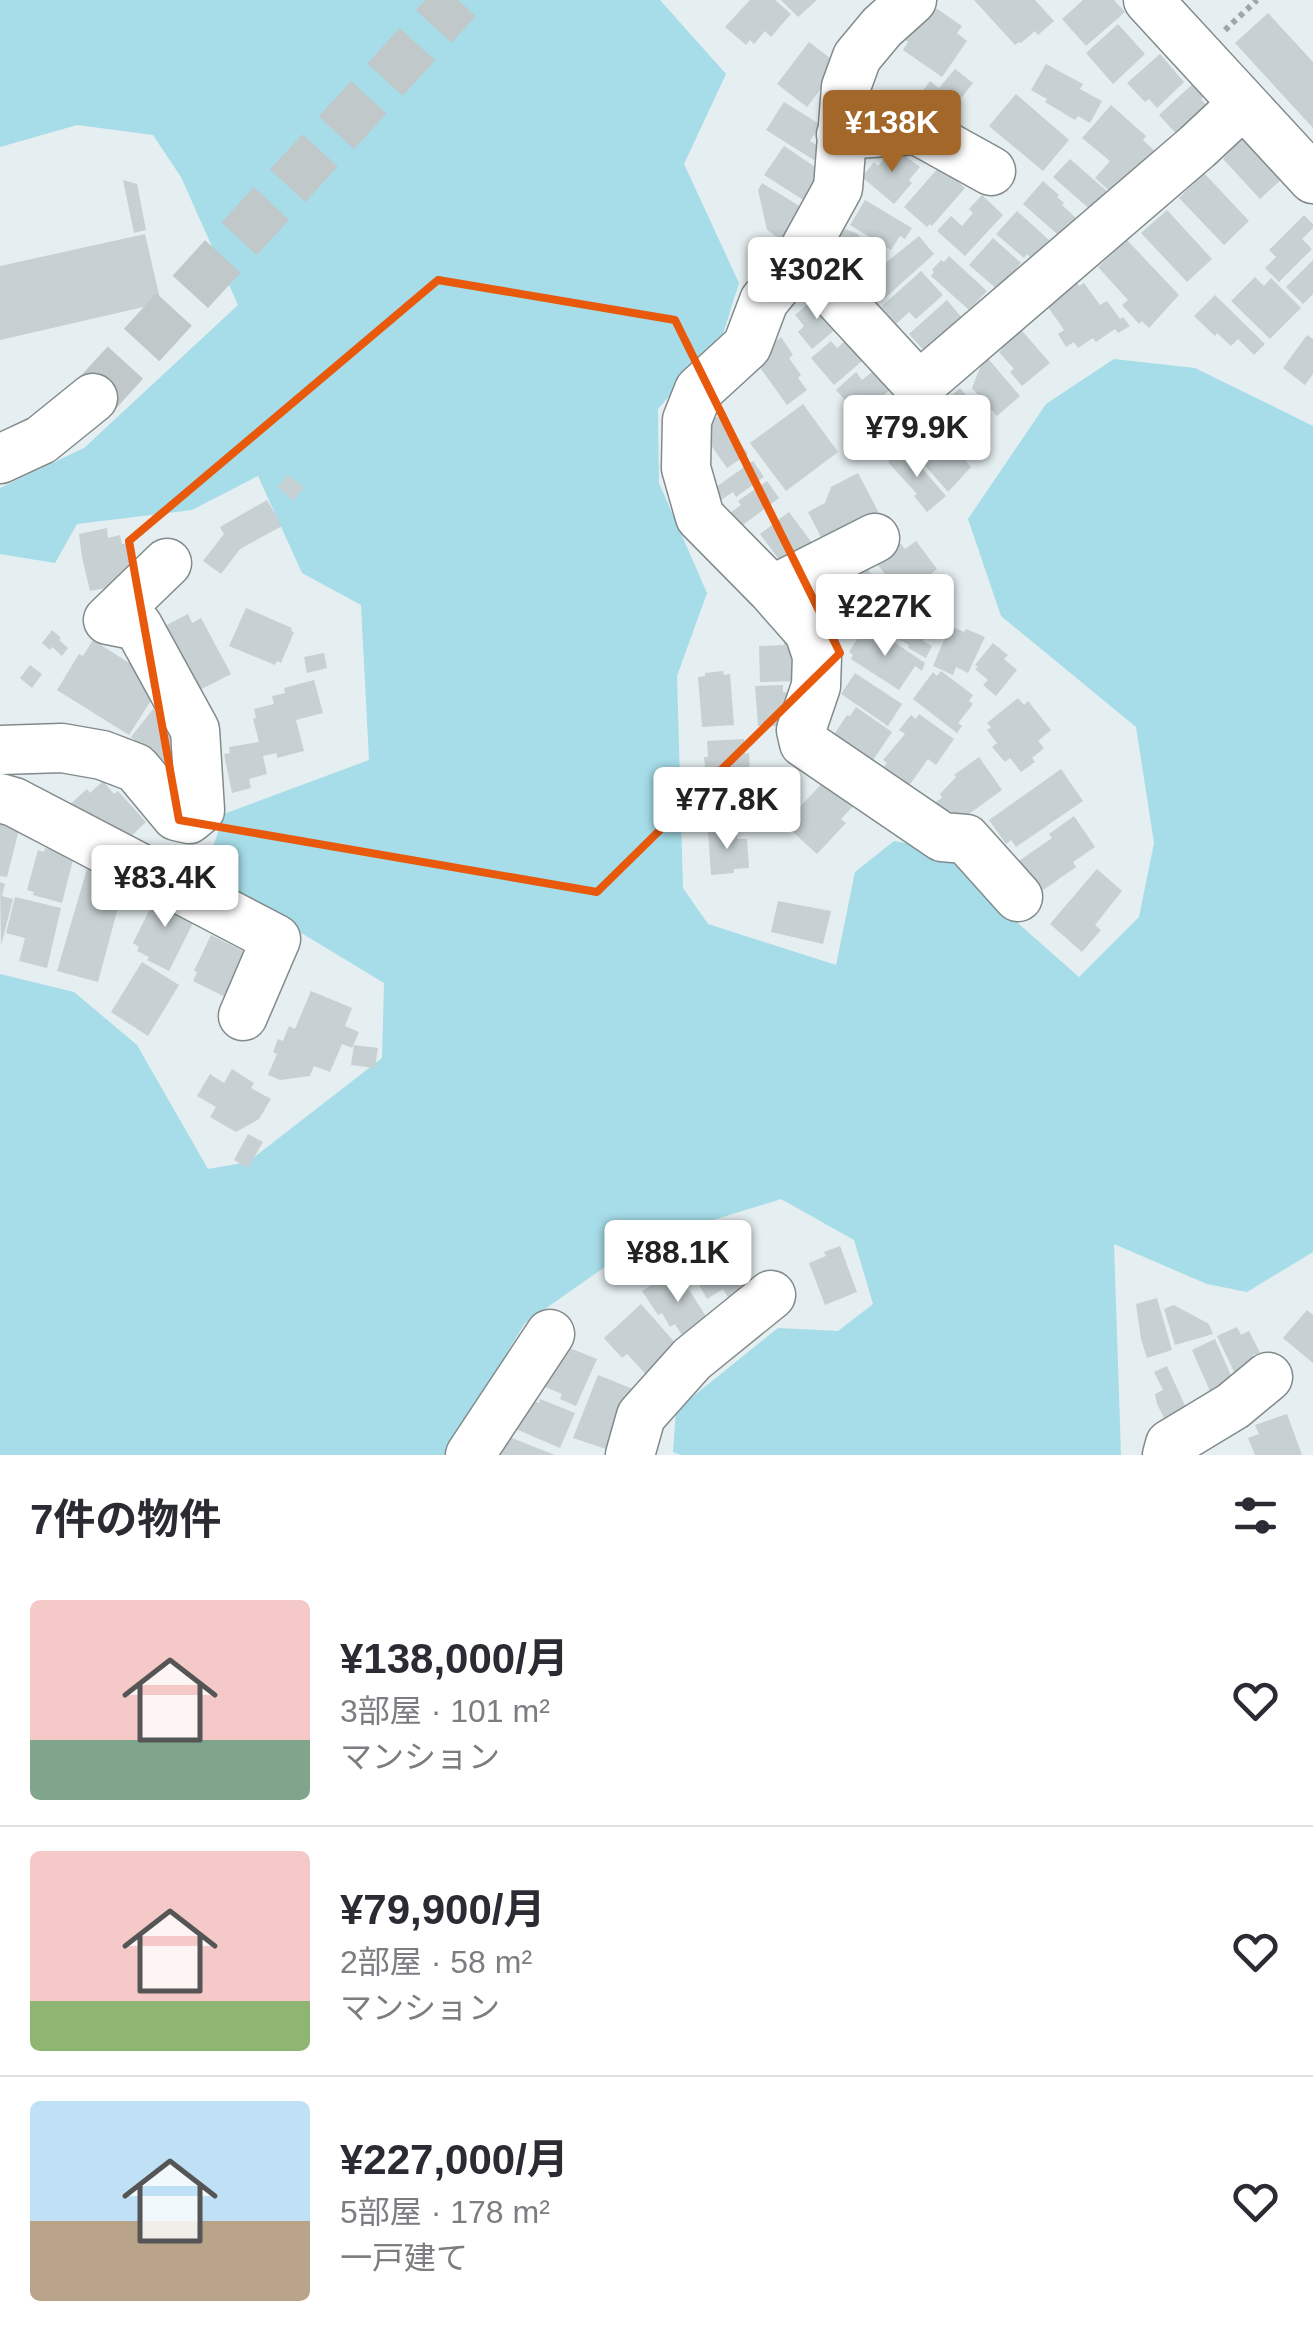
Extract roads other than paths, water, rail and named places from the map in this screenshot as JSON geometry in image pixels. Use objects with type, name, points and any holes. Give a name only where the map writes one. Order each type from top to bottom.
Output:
[{"type":"street","points":[[912,0],[857,57],[846,88],[838,188],[800,257],[764,301],[748,346],[699,390],[686,420],[686,468],[700,517],[810,632],[817,656],[816,686],[801,730],[804,743],[942,837],[966,839],[1018,897]]},
{"type":"street","points":[[1148,0],[1313,180]]},
{"type":"street","points":[[800,257],[919,386],[1243,104]]},
{"type":"street","points":[[841,135],[917,130],[991,171]]},
{"type":"street","points":[[0,460],[41,440],[93,398]]},
{"type":"street","points":[[772,590],[875,538]]},
{"type":"street","points":[[0,750],[62,748],[102,754],[136,768],[176,816],[189,820],[200,810],[195,730],[138,626],[108,620],[167,563]]},
{"type":"street","points":[[0,798],[276,939],[243,1016]]},
{"type":"street","points":[[630,1455],[640,1416],[692,1359],[771,1295]]},
{"type":"street","points":[[470,1455],[550,1334]]},
{"type":"street","points":[[1167,1455],[1170,1444],[1233,1406],[1268,1377]]},
{"type":"tunnel","points":[[93,398],[458,0]]}]
